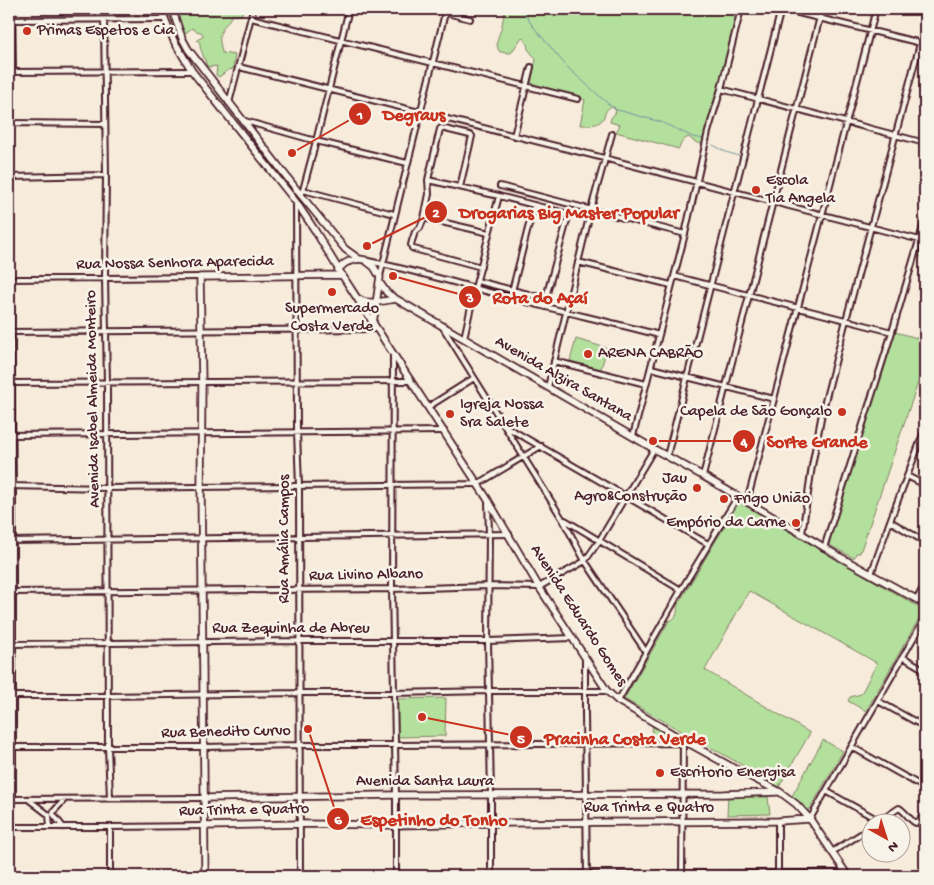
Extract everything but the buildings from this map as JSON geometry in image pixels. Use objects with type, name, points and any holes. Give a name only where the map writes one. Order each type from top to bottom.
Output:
[{"type":"main road","points":[[162,9],[174,41],[192,71],[296,202],[356,297],[362,301],[370,302],[396,300]]},
{"type":"main road","points":[[172,9],[188,49],[243,121],[302,192],[345,249],[374,267],[380,280],[373,323]]},
{"type":"main road","points":[[340,272],[343,264],[348,261],[362,259]]},
{"type":"main road","name":"Rua Nossa Senhora Aparecida","points":[[200,277],[330,275],[340,272]]},
{"type":"main road","points":[[200,277],[205,876]]},
{"type":"main road","name":"Avenida Alzira Santana","points":[[380,280],[387,293],[396,300],[738,496],[824,548],[925,604]]},
{"type":"main road","name":"Avenida Eduardo Gomes","points":[[356,297],[478,484],[540,587],[607,691],[618,701],[683,741],[780,792],[796,804],[810,819],[847,875]]},
{"type":"main road","name":"Avenida Santa Laura","points":[[205,798],[780,792]]},
{"type":"main road","name":"Rua Trinta e Quatro","points":[[204,826],[778,821],[810,819]]},
{"type":"street","points":[[12,9],[10,20],[11,72],[192,71]]},
{"type":"street","points":[[229,103],[253,9]]},
{"type":"street","points":[[349,9],[302,192],[394,214]]},
{"type":"street","points":[[432,9],[445,10],[470,19]]},
{"type":"street","points":[[633,436],[685,234],[708,132],[741,9]]},
{"type":"street","points":[[667,456],[733,191],[781,9],[923,44]]},
{"type":"street","points":[[703,476],[822,9]]},
{"type":"street","points":[[748,502],[876,9]]},
{"type":"street","points":[[380,280],[394,214],[445,10]]},
{"type":"street","points":[[250,18],[578,99]]},
{"type":"street","points":[[10,20],[165,19]]},
{"type":"street","name":"Avenida Isabel Almeida Monteiro","points":[[104,20],[108,746],[110,798]]},
{"type":"street","points":[[802,534],[822,413],[896,135],[923,44],[925,25]]},
{"type":"street","points":[[238,67],[604,158],[920,240]]},
{"type":"street","points":[[514,136],[531,67]]},
{"type":"street","points":[[721,89],[925,143]]},
{"type":"street","points":[[243,121],[407,163]]},
{"type":"street","points":[[11,799],[9,123],[105,124]]},
{"type":"street","points":[[460,187],[472,138],[470,135],[443,127],[440,129],[428,180],[428,197],[424,218],[420,228],[414,235],[411,245],[412,248],[481,267]]},
{"type":"street","points":[[548,388],[565,312],[604,158],[612,134]]},
{"type":"street","points":[[9,177],[106,175]]},
{"type":"street","points":[[428,180],[565,213],[568,217],[546,297],[512,291],[477,281]]},
{"type":"street","points":[[500,186],[685,234]]},
{"type":"street","points":[[464,338],[499,196]]},
{"type":"street","name":"Rua Amália Campos","points":[[296,202],[300,876]]},
{"type":"street","points":[[512,291],[534,205]]},
{"type":"street","points":[[424,218],[490,232]]},
{"type":"street","points":[[824,548],[925,220]]},
{"type":"street","points":[[362,259],[659,335]]},
{"type":"street","points":[[578,262],[671,285]]},
{"type":"street","points":[[674,276],[892,332]]},
{"type":"street","name":"Rua Nossa Senhora Aparecida","points":[[9,279],[200,277]]},
{"type":"street","points":[[442,326],[564,520],[586,561],[646,652]]},
{"type":"street","points":[[10,332],[377,329]]},
{"type":"street","points":[[393,353],[392,588],[396,876]]},
{"type":"street","points":[[554,361],[646,384]]},
{"type":"street","points":[[651,368],[774,399]]},
{"type":"street","points":[[428,407],[474,378]]},
{"type":"street","points":[[10,383],[410,381]]},
{"type":"street","points":[[503,425],[708,544]]},
{"type":"street","points":[[871,574],[925,429]]},
{"type":"street","points":[[10,435],[444,431]]},
{"type":"street","points":[[11,486],[107,488],[478,484],[541,446]]},
{"type":"street","points":[[540,587],[586,561],[654,449]]},
{"type":"street","points":[[907,476],[925,485]]},
{"type":"street","points":[[618,701],[681,590],[738,496]]},
{"type":"street","points":[[488,500],[488,691],[491,876]]},
{"type":"street","points":[[564,520],[681,590]]},
{"type":"street","points":[[890,521],[925,542]]},
{"type":"street","points":[[11,541],[509,534]]},
{"type":"street","points":[[917,599],[925,584]]},
{"type":"street","name":"Rua Livino Albano","points":[[11,592],[540,587]]},
{"type":"street","points":[[810,819],[925,618]]},
{"type":"street","name":"Rua Zequinha de Abreu","points":[[11,644],[488,641],[572,638]]},
{"type":"street","points":[[903,657],[925,670]]},
{"type":"street","points":[[585,658],[587,875]]},
{"type":"street","points":[[11,696],[607,691]]},
{"type":"street","points":[[878,701],[925,727]]},
{"type":"street","points":[[682,875],[683,741]]},
{"type":"street","name":"Rua Benedito Curvo","points":[[11,747],[585,744],[683,741]]},
{"type":"street","points":[[852,747],[925,788]]},
{"type":"street","points":[[826,791],[862,812]]},
{"type":"street","name":"Avenida Santa Laura","points":[[11,799],[205,798]]},
{"type":"street","points":[[28,799],[51,815],[63,827]]},
{"type":"street","points":[[50,827],[51,815],[65,799]]},
{"type":"street","points":[[893,812],[899,808],[905,812]]},
{"type":"street","points":[[912,821],[916,823],[920,820],[925,811]]},
{"type":"street","points":[[778,821],[778,875]]},
{"type":"street","name":"Rua Trinta e Quatro","points":[[9,827],[204,826]]},
{"type":"street","points":[[110,827],[110,876]]},
{"type":"street","points":[[832,852],[862,833]]},
{"type":"street","points":[[520,876],[847,875]]},
{"type":"street","points":[[378,876],[424,876]]},
{"type":"green space","points":[[177,9],[239,9],[243,12],[241,15],[232,15],[220,34],[222,53],[235,55],[233,69],[228,70],[219,77],[216,75],[217,66],[207,66],[200,43],[197,40],[204,36],[201,32],[192,28],[183,35]]},
{"type":"green space","points":[[505,9],[738,9],[703,142],[699,144],[689,137],[682,142],[679,149],[616,132],[620,125],[610,122],[616,112],[614,107],[608,108],[599,123],[580,125],[585,100],[531,83],[536,59],[522,37],[511,53],[500,52],[498,49],[497,42]]},
{"type":"green space","points":[[925,228],[925,258],[917,256]]},
{"type":"green space","points":[[895,332],[925,340],[925,362],[860,553],[856,553],[854,558],[831,546],[829,543],[833,525]]},
{"type":"green space","name":"ARENA CABRÃO","points":[[576,339],[607,348],[601,369],[570,361]]},
{"type":"green space","points":[[739,502],[924,610],[866,711],[848,701],[850,697],[861,694],[877,663],[749,591],[705,670],[810,733],[779,787],[624,699],[669,621],[676,615],[677,606]]},
{"type":"green space","points":[[446,698],[445,736],[398,737],[397,699]]},
{"type":"green space","points":[[653,724],[678,739],[651,738]]},
{"type":"green space","points":[[823,740],[843,751],[808,811],[792,796]]},
{"type":"green space","points":[[728,796],[768,797],[770,814],[727,815]]},
{"type":"waterway","points":[[522,9],[532,25],[568,68],[614,109],[661,122],[693,137],[704,139]]},
{"type":"waterway","points":[[713,145],[739,156]]},
{"type":"place","name":"Primas Espetos e Cia","points":[[27,31]]},
{"type":"place","name":"Degraus","points":[[292,153]]},
{"type":"place","name":"Escola Tia Angela","points":[[756,190]]},
{"type":"place","name":"Drogarias Big Master Popular","points":[[367,246]]},
{"type":"place","name":"Rota do Açaí","points":[[393,276]]},
{"type":"place","name":"Supermercado Costa Verde","points":[[332,292]]},
{"type":"place","name":"ARENA CABRÃO","points":[[588,354]]},
{"type":"place","name":"Capela de São Gonçalo","points":[[842,412]]},
{"type":"place","name":"Igreja Nossa Sra Salete","points":[[450,414]]},
{"type":"place","name":"Sorte Grande","points":[[653,441]]},
{"type":"place","name":"Jau Agro&Construção","points":[[697,488]]},
{"type":"place","name":"Frigo União","points":[[724,499]]},
{"type":"place","name":"Empório da Carne","points":[[796,523]]},
{"type":"place","name":"Pracinha Costa Verde","points":[[422,717]]},
{"type":"place","name":"Espetinho do Tonho","points":[[308,729]]},
{"type":"place","name":"Escritorio Energisa","points":[[660,773]]}]
